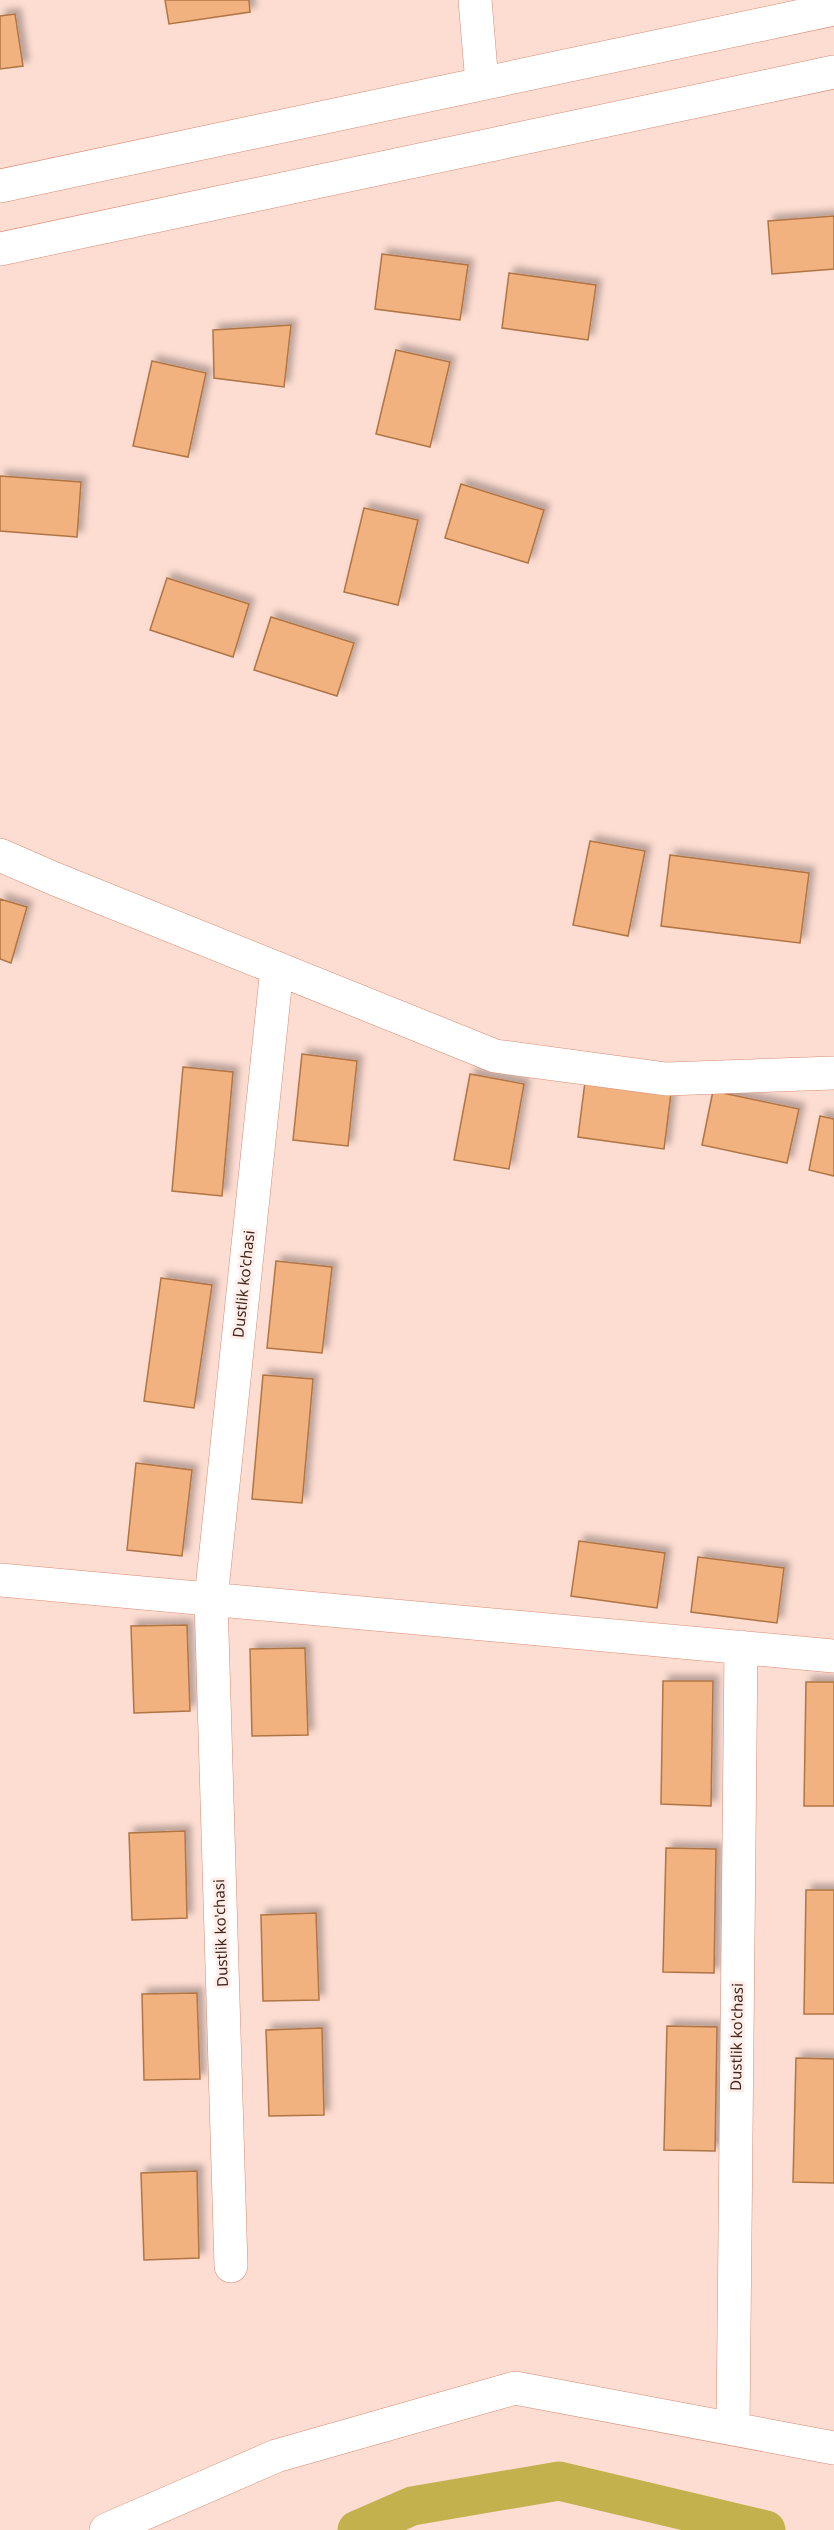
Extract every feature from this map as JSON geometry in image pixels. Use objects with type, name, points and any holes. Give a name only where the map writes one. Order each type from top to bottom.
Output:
[{"type":"main road","points":[[475,0],[482,83]]},
{"type":"main road","points":[[0,186],[834,9]]},
{"type":"main road","points":[[0,249],[834,72]]},
{"type":"main road","points":[[0,855],[495,1056],[666,1079],[834,1073]]},
{"type":"main road","name":"Dustlik ko'chasi","points":[[231,2266],[211,1599],[277,968]]},
{"type":"main road","points":[[0,1580],[834,1656]]},
{"type":"main road","name":"Dustlik ko'chasi","points":[[733,2427],[741,1647]]},
{"type":"main road","points":[[106,2530],[276,2456],[514,2388],[733,2427],[834,2448]]},
{"type":"building","points":[[165,0],[249,0],[250,12],[169,24]]},
{"type":"building","points":[[15,14],[23,66],[0,69],[0,16]]},
{"type":"building","points":[[834,216],[834,269],[772,274],[768,221]]},
{"type":"building","points":[[382,254],[468,265],[460,320],[375,309]]},
{"type":"building","points":[[509,273],[596,285],[588,340],[502,328]]},
{"type":"building","points":[[291,325],[284,387],[214,378],[213,330]]},
{"type":"building","points":[[396,350],[450,362],[430,447],[376,434]]},
{"type":"building","points":[[152,361],[206,373],[188,457],[133,446]]},
{"type":"building","points":[[0,476],[81,482],[77,537],[0,531]]},
{"type":"building","points":[[461,484],[544,510],[528,563],[445,538]]},
{"type":"building","points":[[364,508],[418,520],[398,605],[344,592]]},
{"type":"building","points":[[167,578],[249,604],[233,657],[150,630]]},
{"type":"building","points":[[271,617],[354,643],[337,696],[254,670]]},
{"type":"building","points":[[590,841],[645,851],[628,936],[573,925]]},
{"type":"building","points":[[670,855],[809,873],[800,943],[661,926]]},
{"type":"building","points":[[0,899],[27,907],[11,963],[0,959]]},
{"type":"building","points":[[302,1054],[357,1061],[348,1146],[293,1140]]},
{"type":"building","points":[[183,1067],[233,1072],[222,1196],[172,1191]]},
{"type":"building","points":[[470,1074],[524,1084],[509,1169],[454,1160]]},
{"type":"building","points":[[585,1082],[671,1093],[664,1149],[578,1137]]},
{"type":"building","points":[[713,1091],[799,1109],[787,1163],[702,1145]]},
{"type":"building","points":[[820,1116],[834,1119],[834,1176],[809,1170]]},
{"type":"building","points":[[276,1261],[332,1267],[322,1353],[267,1348]]},
{"type":"building","points":[[161,1278],[212,1285],[194,1408],[144,1401]]},
{"type":"building","points":[[263,1375],[313,1379],[302,1503],[252,1499]]},
{"type":"building","points":[[136,1463],[192,1470],[182,1556],[127,1550]]},
{"type":"building","points":[[579,1541],[665,1553],[657,1608],[571,1596]]},
{"type":"building","points":[[698,1557],[784,1568],[777,1623],[691,1612]]},
{"type":"building","points":[[187,1625],[190,1711],[134,1713],[131,1626]]},
{"type":"building","points":[[305,1648],[308,1735],[252,1736],[250,1649]]},
{"type":"building","points":[[663,1681],[713,1681],[711,1806],[661,1804]]},
{"type":"building","points":[[806,1682],[834,1682],[834,1806],[804,1806]]},
{"type":"building","points":[[185,1831],[187,1918],[132,1920],[129,1833]]},
{"type":"building","points":[[666,1848],[716,1849],[714,1973],[663,1972]]},
{"type":"building","points":[[806,1890],[834,1890],[834,2014],[804,2014]]},
{"type":"building","points":[[316,1913],[319,2000],[263,2001],[261,1915]]},
{"type":"building","points":[[197,1993],[200,2079],[144,2080],[142,1994]]},
{"type":"building","points":[[667,2026],[717,2027],[715,2151],[664,2150]]},
{"type":"building","points":[[322,2028],[324,2115],[269,2116],[266,2030]]},
{"type":"building","points":[[796,2058],[834,2059],[834,2183],[793,2182]]},
{"type":"building","points":[[197,2171],[199,2258],[144,2260],[141,2173]]},
{"type":"waterway","points":[[357,2530],[412,2506],[559,2481],[766,2530]]}]
